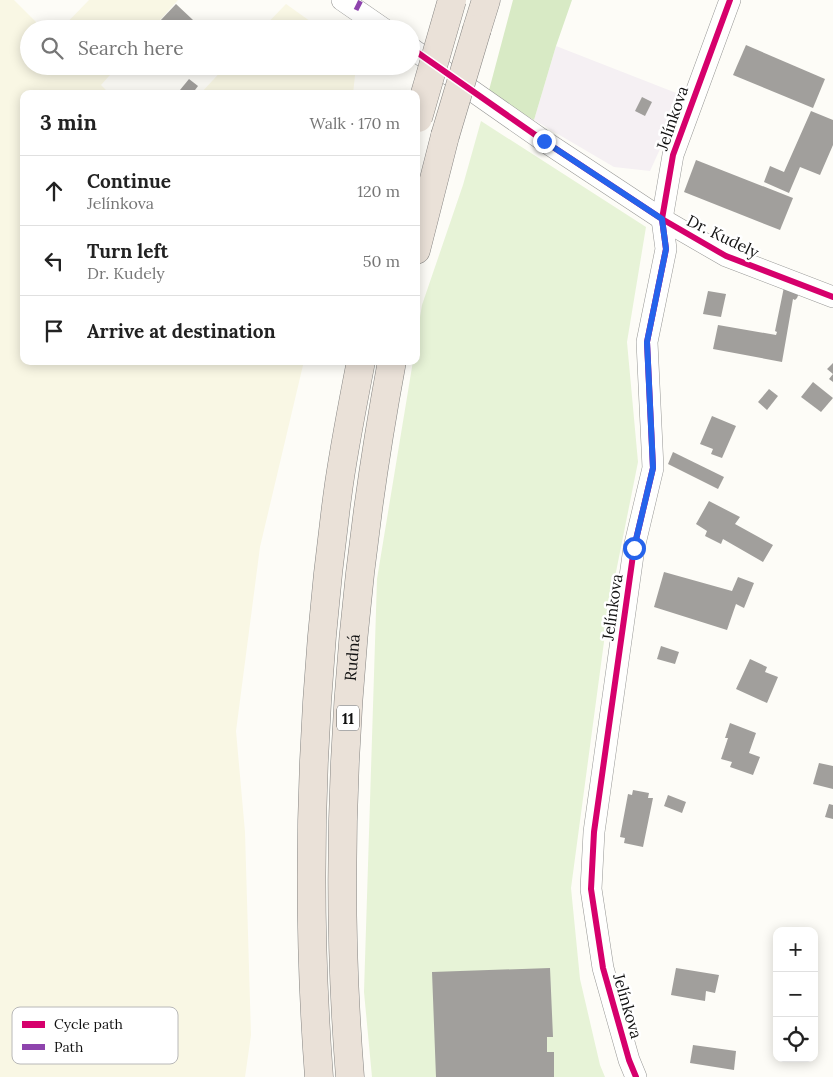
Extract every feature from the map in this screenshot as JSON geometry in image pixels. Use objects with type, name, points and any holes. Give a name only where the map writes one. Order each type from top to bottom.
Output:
[{"type":"highway","points":[[420,111],[452,0]]},
{"type":"highway","points":[[420,234],[445,136],[486,0]]},
{"type":"highway","name":"Rudná","points":[[319,1077],[314,1000],[311,874],[319,665],[340,482],[360,365]]},
{"type":"highway","name":"Rudná","points":[[350,1077],[345,999],[342,882],[345,761],[360,567],[371,486],[391,365]]},
{"type":"street","points":[[342,0],[371,20]]},
{"type":"street","name":"Jelínkova","points":[[636,1077],[629,1060],[603,968],[591,889],[594,832],[633,558],[653,468],[647,342],[666,249],[662,219],[673,155],[730,0]]},
{"type":"street","name":"Dr. Kudely","points":[[420,54],[662,219],[726,256],[833,297]]},
{"type":"shaded area","points":[[0,0],[14,0],[34,20],[20,20],[20,75],[110,75],[101,85],[106,90],[20,90],[20,365],[303,365],[260,547],[236,731],[245,832],[251,1035],[245,1077],[0,1077]]},
{"type":"shaded area","points":[[89,0],[178,0],[160,20],[70,20]]},
{"type":"shaded area","points":[[286,4],[308,20],[271,20]]},
{"type":"shaded area","points":[[556,46],[684,96],[650,171],[614,167],[534,120]]},
{"type":"shaded area","points":[[218,75],[355,75],[353,90],[204,90]]},
{"type":"green space","points":[[513,0],[572,0],[534,120],[488,94]]},
{"type":"green space","points":[[481,121],[646,227],[627,342],[638,462],[608,612],[571,888],[580,979],[600,1065],[605,1077],[372,1077],[364,992],[377,579],[412,365],[420,365],[420,317],[422,305],[463,185]]},
{"type":"building","points":[[176,4],[193,20],[161,20]]},
{"type":"building","points":[[746,45],[825,79],[813,108],[733,75]]},
{"type":"building","points":[[189,79],[198,86],[195,90],[180,90]]},
{"type":"building","points":[[642,97],[652,102],[645,116],[635,111]]},
{"type":"building","points":[[811,111],[833,120],[833,145],[820,175],[800,167],[789,193],[764,182],[770,166],[784,172]]},
{"type":"building","points":[[696,160],[793,198],[780,230],[684,192]]},
{"type":"building","points":[[784,287],[799,293],[795,300],[793,299],[782,362],[713,349],[718,325],[776,335],[777,332],[775,331]]},
{"type":"building","points":[[708,291],[726,294],[721,317],[703,314]]},
{"type":"building","points":[[833,363],[833,374],[827,369]]},
{"type":"building","points":[[833,374],[833,382],[829,379]]},
{"type":"building","points":[[813,382],[833,398],[821,412],[801,397]]},
{"type":"building","points":[[769,389],[778,396],[767,410],[758,402]]},
{"type":"building","points":[[712,416],[736,426],[722,458],[711,454],[713,449],[700,444]]},
{"type":"building","points":[[673,452],[724,477],[718,489],[668,464]]},
{"type":"building","points":[[709,501],[740,517],[735,524],[773,545],[763,562],[723,539],[721,544],[705,536],[707,531],[696,524]]},
{"type":"building","points":[[664,572],[732,591],[738,577],[754,583],[744,608],[736,604],[727,630],[654,607]]},
{"type":"building","points":[[661,646],[679,652],[675,664],[657,659]]},
{"type":"building","points":[[750,659],[767,667],[765,672],[778,677],[767,703],[736,689]]},
{"type":"building","points":[[730,723],[756,733],[749,753],[760,757],[753,775],[730,767],[732,762],[721,759],[728,738],[725,738]]},
{"type":"building","points":[[819,763],[833,766],[833,789],[813,784]]},
{"type":"building","points":[[633,790],[649,793],[648,798],[653,798],[643,847],[624,843],[625,838],[620,837],[628,794],[632,795]]},
{"type":"building","points":[[668,795],[686,802],[682,813],[664,806]]},
{"type":"building","points":[[829,804],[833,805],[833,819],[825,817]]},
{"type":"building","points":[[550,968],[553,1037],[547,1037],[547,1052],[554,1052],[554,1077],[436,1077],[432,972]]},
{"type":"building","points":[[676,968],[719,975],[715,993],[706,991],[705,1001],[671,995]]},
{"type":"building","points":[[693,1045],[736,1051],[734,1070],[690,1063]]},
{"type":"marked path","points":[[356,10],[361,0]]},
{"type":"cycle path","points":[[636,1077],[629,1060],[603,968],[591,889],[594,832],[634,548],[653,468],[647,342],[666,249],[662,219],[673,155],[730,0]]},
{"type":"cycle path","points":[[420,54],[544,141],[662,219],[726,256],[833,297]]},
{"type":"route","points":[[544,141],[662,219],[666,249],[647,342],[653,468],[634,548]]}]
